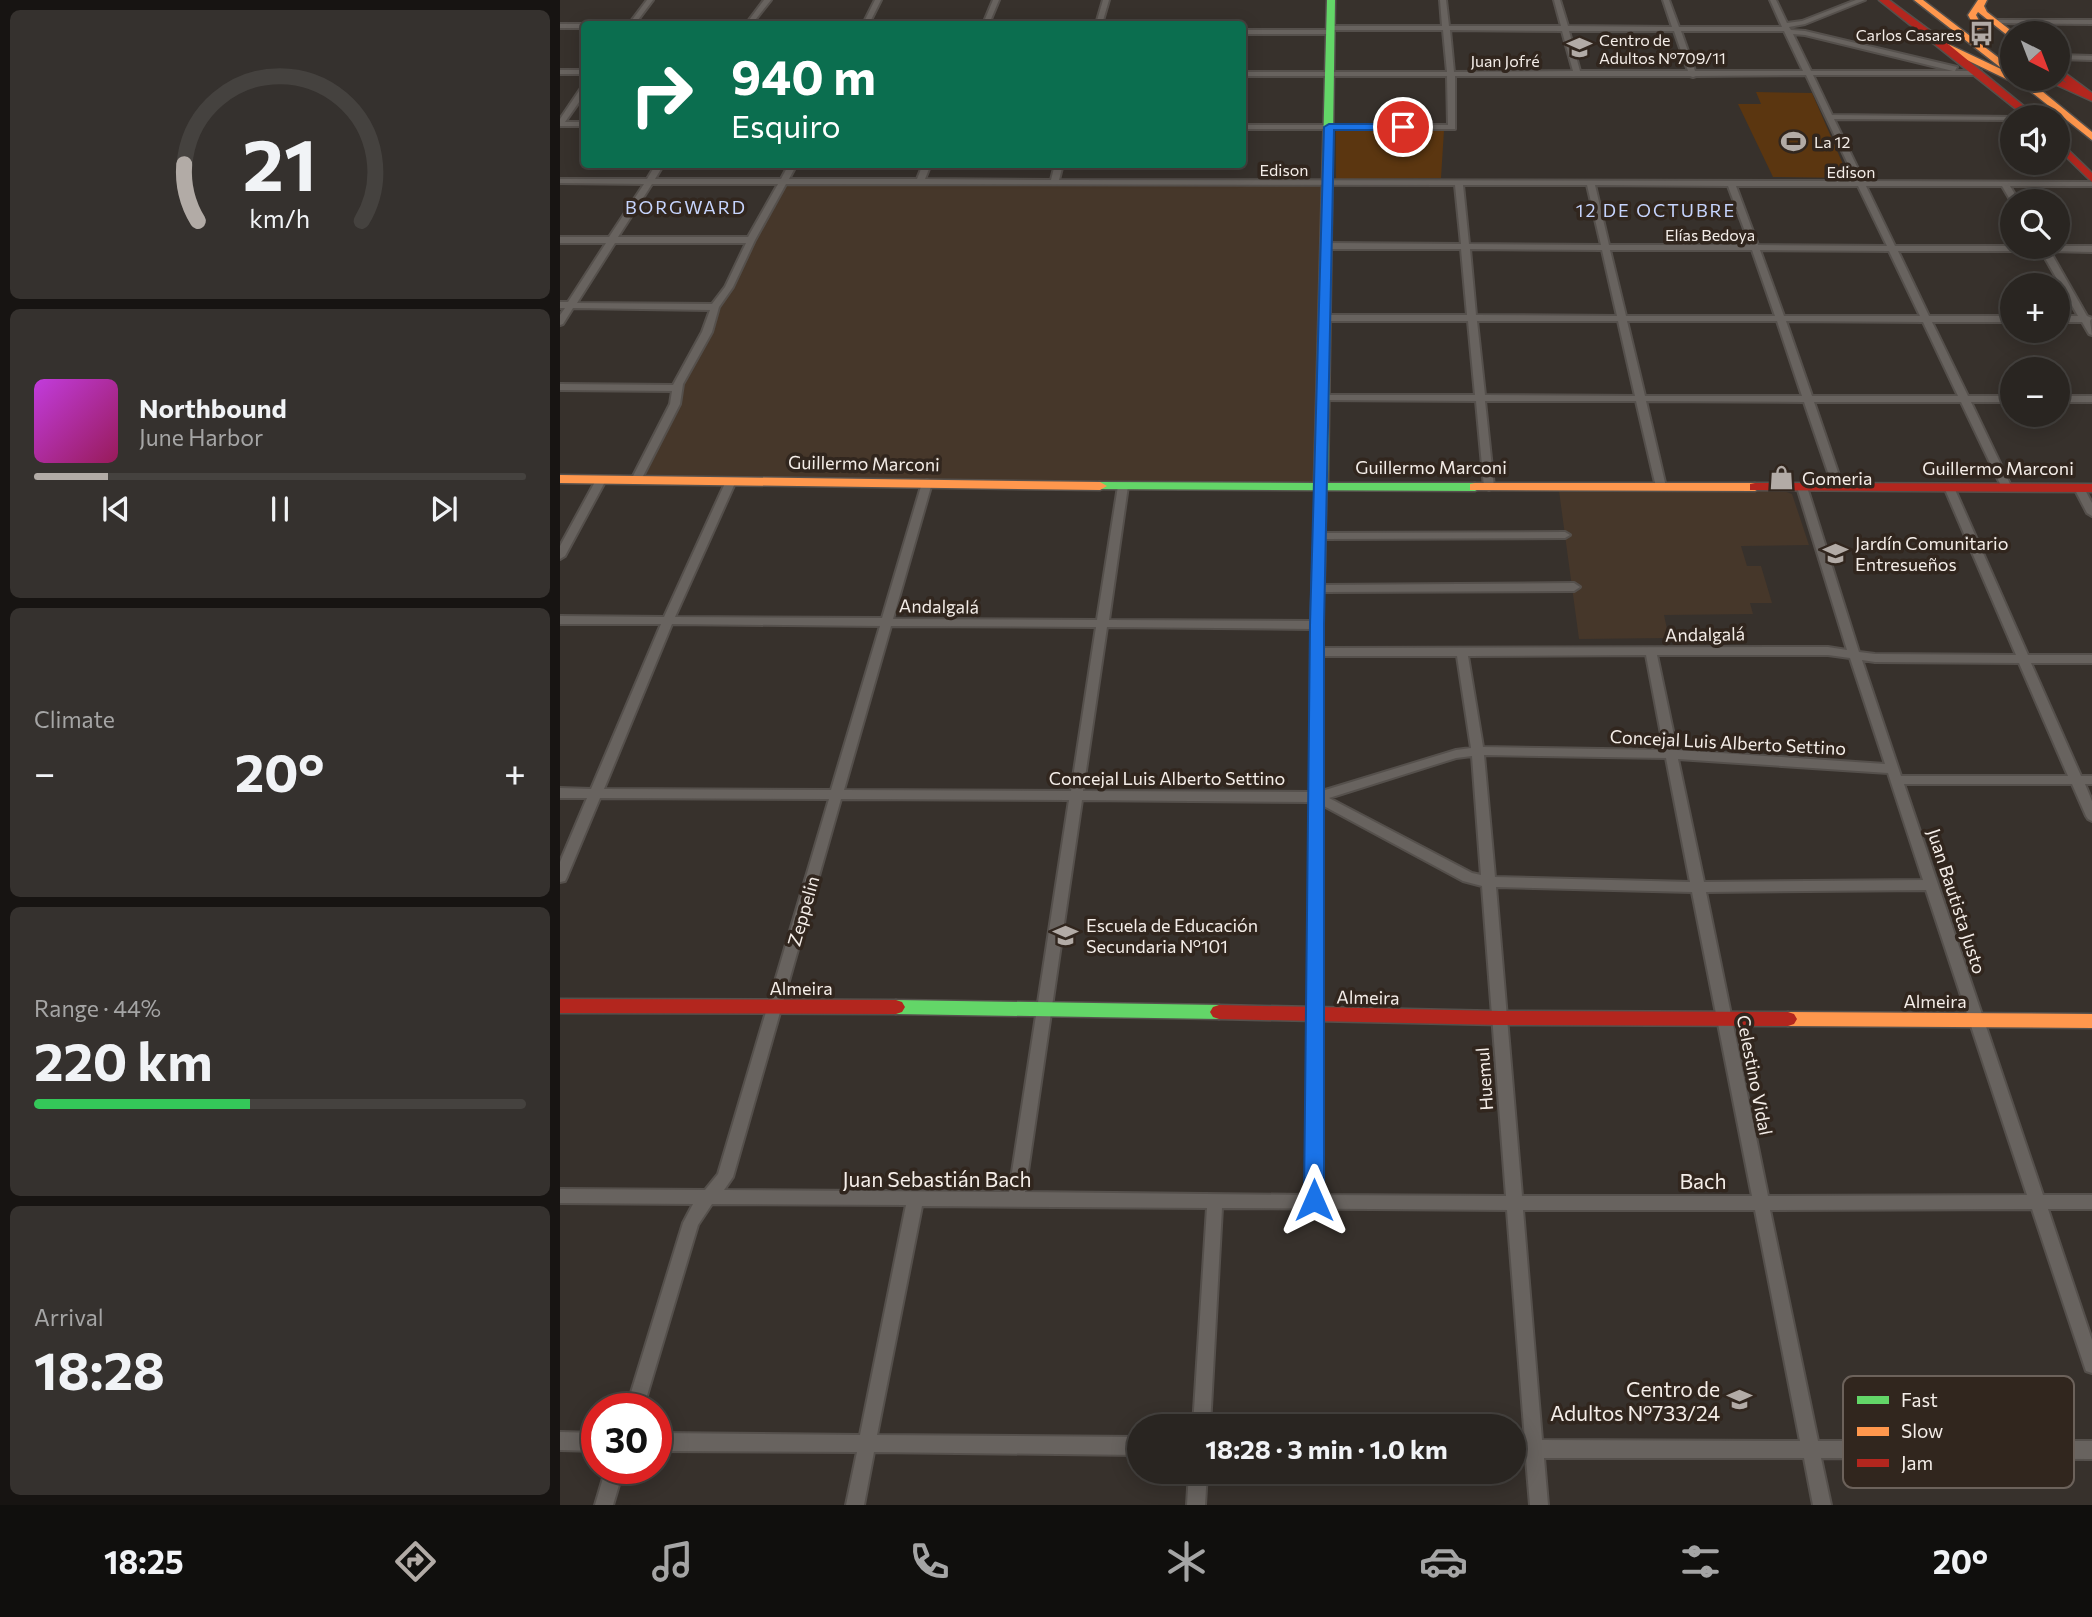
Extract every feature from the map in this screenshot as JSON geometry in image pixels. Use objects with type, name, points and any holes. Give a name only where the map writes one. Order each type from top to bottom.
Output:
[{"type":"main road","points":[[1321,486],[1331,0]]},
{"type":"main road","points":[[1883,0],[2017,105]]},
{"type":"main road","points":[[1917,0],[2000,63]]},
{"type":"main road","points":[[1942,0],[2000,31]]},
{"type":"main road","points":[[1982,0],[1972,15],[1987,25],[2000,40]]},
{"type":"main road","points":[[1945,47],[2000,69]]},
{"type":"main road","points":[[2070,80],[2091,97]]},
{"type":"main road","points":[[2070,88],[2091,97]]},
{"type":"main road","points":[[2043,91],[2092,137]]},
{"type":"main road","points":[[2048,91],[2092,117]]},
{"type":"main road","points":[[2070,156],[2092,179]]},
{"type":"main road","name":"Guillermo Marconi","points":[[560,480],[1123,486],[2085,488]]},
{"type":"main road","name":"Almeira","points":[[560,1006],[1044,1008],[1499,1018],[2092,1021]]},
{"type":"street","points":[[634,21],[650,0]]},
{"type":"street","points":[[751,21],[768,0]]},
{"type":"street","points":[[868,21],[878,0]]},
{"type":"street","points":[[987,21],[996,0]]},
{"type":"street","points":[[1100,21],[1107,0]]},
{"type":"street","points":[[1246,127],[1452,127],[1451,74],[1443,0]]},
{"type":"street","points":[[1557,0],[1577,74]]},
{"type":"street","points":[[1665,0],[1693,75]]},
{"type":"street","points":[[1773,0],[2007,488]]},
{"type":"street","points":[[1787,28],[1862,0]]},
{"type":"street","points":[[1987,25],[2092,22]]},
{"type":"street","points":[[560,26],[581,26]]},
{"type":"street","points":[[1246,32],[1447,28],[1787,28],[1978,73]]},
{"type":"street","points":[[2070,57],[2092,58]]},
{"type":"street","points":[[560,72],[581,72]]},
{"type":"street","name":"Juan Jofré","points":[[1246,74],[1978,73]]},
{"type":"street","points":[[561,122],[581,94]]},
{"type":"street","points":[[1830,117],[2000,118]]},
{"type":"street","points":[[561,122],[581,124]]},
{"type":"street","points":[[560,322],[565,305],[613,240],[657,168]]},
{"type":"street","points":[[636,480],[674,404],[677,388],[707,332],[715,307],[729,287],[751,240],[791,168]]},
{"type":"street","points":[[920,181],[925,168]]},
{"type":"street","points":[[1054,182],[1058,168]]},
{"type":"street","name":"Edison","points":[[560,181],[2092,184]]},
{"type":"street","points":[[1459,184],[1489,486]]},
{"type":"street","points":[[1591,184],[1620,319],[1661,487]]},
{"type":"street","points":[[1732,184],[1838,487]]},
{"type":"street","points":[[2005,185],[2008,189]]},
{"type":"street","points":[[560,240],[751,240]]},
{"type":"street","name":"Elías Bedoya","points":[[1327,246],[2000,248]]},
{"type":"street","name":"Elías Bedoya","points":[[2070,249],[2092,249]]},
{"type":"street","points":[[2050,259],[2088,319],[2092,332]]},
{"type":"street","points":[[565,305],[715,307]]},
{"type":"street","points":[[1325,318],[2000,319]]},
{"type":"street","points":[[2070,319],[2088,319]]},
{"type":"street","points":[[560,387],[677,388]]},
{"type":"street","points":[[1324,398],[2000,399]]},
{"type":"street","points":[[2070,399],[2092,400]]},
{"type":"street","points":[[560,556],[601,480]]},
{"type":"street","points":[[560,877],[668,621],[731,481]]},
{"type":"street","name":"Zeppelin","points":[[639,1393],[691,1223],[725,1177],[928,483]]},
{"type":"street","points":[[1016,1198],[1123,486]]},
{"type":"street","points":[[1314,1200],[1319,652],[1317,625],[1321,486]]},
{"type":"street","name":"Juan Bautista Justo","points":[[1802,487],[1854,654],[2092,1365]]},
{"type":"street","points":[[1949,487],[2092,816]]},
{"type":"street","points":[[2085,488],[2092,513]]},
{"type":"street","points":[[1320,536],[1565,535]]},
{"type":"street","points":[[1319,589],[1574,587]]},
{"type":"street","name":"Andalgalá","points":[[560,620],[1317,625]]},
{"type":"street","name":"Andalgalá","points":[[1319,652],[1651,653],[1828,650],[1875,658],[2092,660]]},
{"type":"street","name":"Huemul","points":[[1462,651],[1478,751],[1539,1505]]},
{"type":"street","name":"Celestino Vidal","points":[[1651,653],[1822,1505]]},
{"type":"street","name":"Concejal Luis Alberto Settino","points":[[560,793],[1317,797],[1456,754],[1478,751],[1670,754],[1894,774],[2092,780]]},
{"type":"street","points":[[1317,797],[1468,877],[1488,883],[1698,887],[1932,886]]},
{"type":"street","name":"Juan Sebastián Bach","points":[[560,1196],[708,1199],[1314,1200]]},
{"type":"street","points":[[855,1505],[915,1200]]},
{"type":"street","name":"Bach","points":[[1314,1200],[1513,1203],[2092,1202]]},
{"type":"street","points":[[1201,1414],[1215,1201]]},
{"type":"street","points":[[560,1441],[581,1442]]},
{"type":"street","points":[[672,1442],[1127,1446]]},
{"type":"street","points":[[1526,1449],[1843,1452]]},
{"type":"street","points":[[2074,1450],[2092,1450]]},
{"type":"street","points":[[604,1505],[610,1484]]},
{"type":"street","points":[[1196,1505],[1197,1484]]},
{"type":"shaded area","name":"La 12","points":[[1756,92],[1812,93],[1849,178],[1773,177],[1738,104],[1761,104]]},
{"type":"shaded area","points":[[1336,129],[1444,130],[1441,178],[1336,179]]},
{"type":"shaded area","points":[[784,182],[1328,183],[1321,486],[636,480],[711,317]]},
{"type":"shaded area","points":[[1559,491],[1784,491],[1792,494],[1809,545],[1741,546],[1747,566],[1761,566],[1772,603],[1750,603],[1753,614],[1664,615],[1669,638],[1579,639]]},
{"type":"traffic: fast","points":[[1321,486],[1331,0]]},
{"type":"traffic: fast","points":[[1100,486],[1475,487]]},
{"type":"traffic: fast","points":[[896,1007],[1219,1012]]},
{"type":"traffic: slow","points":[[1918,0],[2000,63]]},
{"type":"traffic: slow","points":[[1983,0],[1980,6],[1983,13],[2000,26]]},
{"type":"traffic: slow","points":[[1979,28],[1972,15],[1982,1]]},
{"type":"traffic: slow","points":[[1945,46],[2000,72]]},
{"type":"traffic: slow","points":[[2036,91],[2092,137]]},
{"type":"traffic: slow","points":[[560,479],[1100,486]]},
{"type":"traffic: slow","points":[[1475,487],[1755,487]]},
{"type":"traffic: slow","points":[[1788,1019],[2092,1021]]},
{"type":"traffic: jam","points":[[1883,0],[2017,105]]},
{"type":"traffic: jam","points":[[2070,81],[2092,98]]},
{"type":"traffic: jam","points":[[2070,88],[2090,97]]},
{"type":"traffic: jam","points":[[2070,156],[2092,179]]},
{"type":"traffic: jam","points":[[1755,487],[2092,488]]},
{"type":"traffic: jam","points":[[560,1006],[896,1007]]},
{"type":"traffic: jam","points":[[1219,1012],[1499,1018],[1788,1019]]},
{"type":"place","name":"Carlos Casares","points":[[1982,34]]},
{"type":"place","name":"Centro de Adultos Nº709/11","points":[[1579,48]]},
{"type":"place","name":"La 12","points":[[1794,141]]},
{"type":"place","name":"Gomeria","points":[[1782,478]]},
{"type":"place","name":"Jardín Comunitario Entresueños","points":[[1835,553]]},
{"type":"place","name":"Escuela de Educación Secundaria Nº101","points":[[1066,935]]},
{"type":"place","name":"Centro de Adultos Nº733/24","points":[[1740,1400]]},
{"type":"district","name":"BORGWARD","points":[[686,207]]},
{"type":"district","name":"12 DE OCTUBRE","points":[[1656,210]]},
{"type":"route","points":[[1314,1200],[1319,652],[1317,625],[1329,127],[1403,127]]}]
